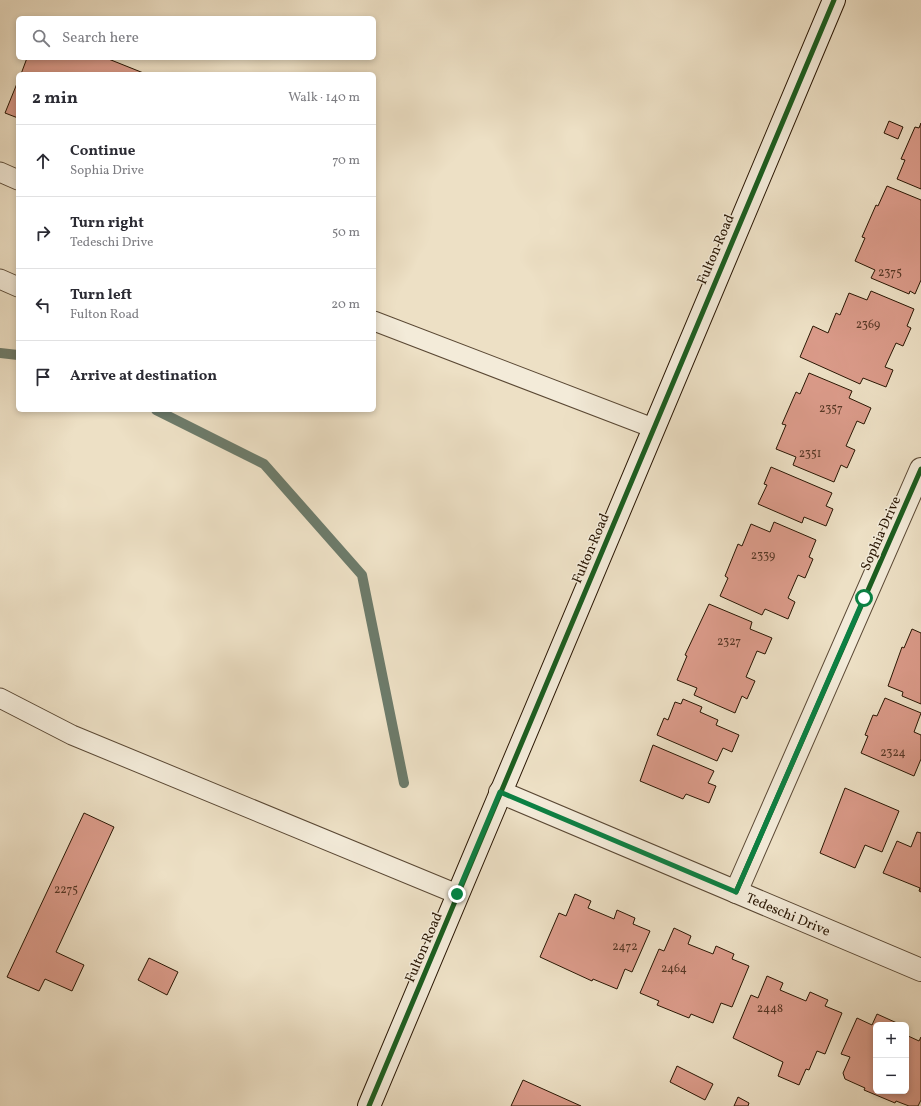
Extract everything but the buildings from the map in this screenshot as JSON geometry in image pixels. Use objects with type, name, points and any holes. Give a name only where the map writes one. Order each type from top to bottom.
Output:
[{"type":"main road","name":"Fulton Road","points":[[369,1106],[834,0]]},
{"type":"main road","name":"Sophia Drive","points":[[736,892],[921,469]]},
{"type":"main road","name":"Tedeschi Drive","points":[[500,792],[921,970]]},
{"type":"lane","points":[[0,172],[16,179]]},
{"type":"lane","points":[[0,279],[16,286]]},
{"type":"lane","points":[[376,322],[653,428]]},
{"type":"lane","points":[[0,698],[72,735],[457,894]]},
{"type":"waterway","points":[[0,353],[16,355]]},
{"type":"waterway","points":[[160,412],[264,464],[362,575],[404,783]]},
{"type":"cycle path","points":[[369,1106],[834,0]]},
{"type":"cycle path","points":[[736,892],[921,469]]},
{"type":"route","points":[[457,894],[500,792],[736,892],[864,598]]}]
